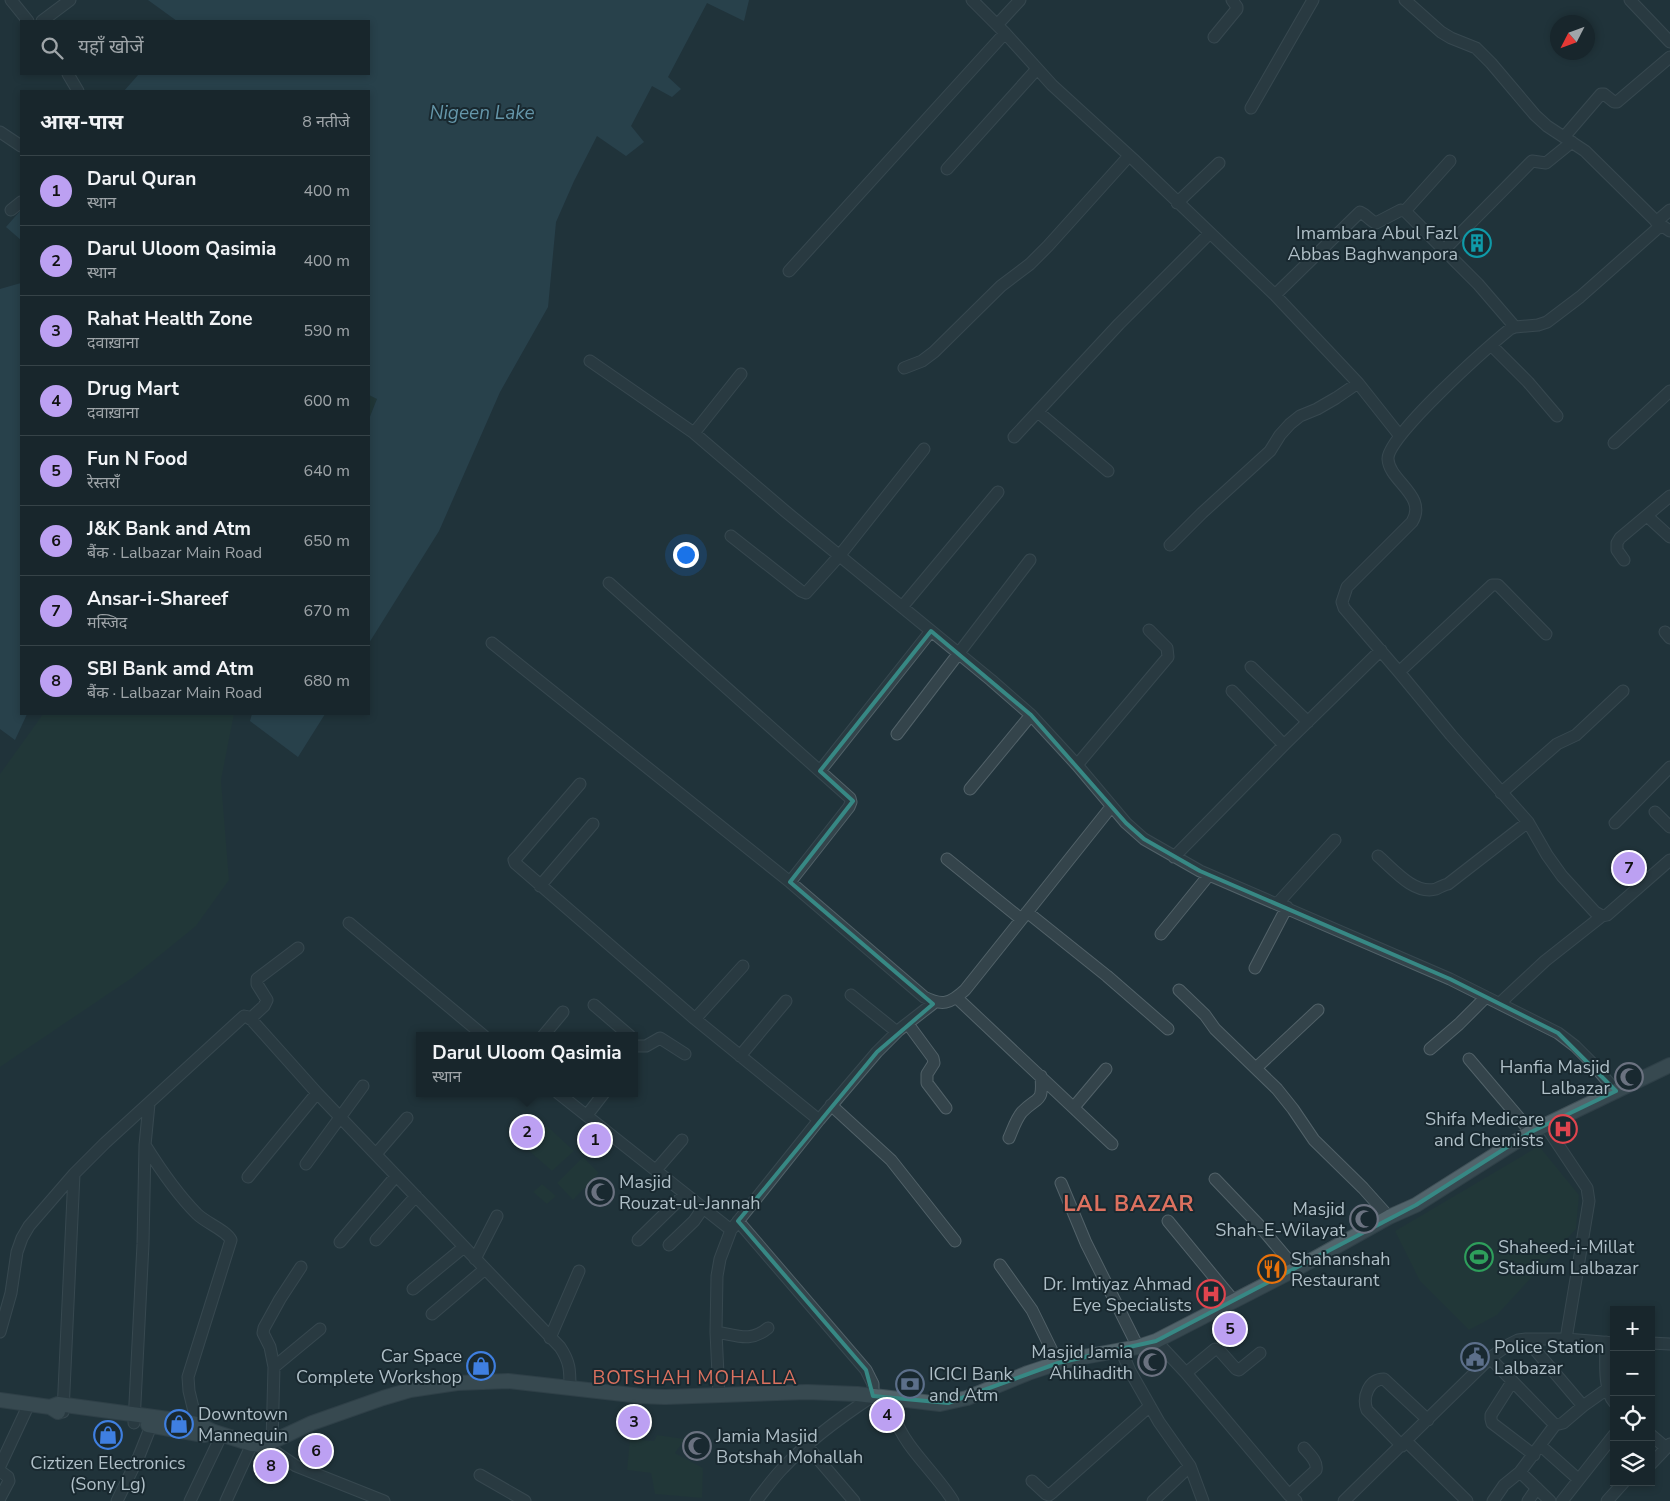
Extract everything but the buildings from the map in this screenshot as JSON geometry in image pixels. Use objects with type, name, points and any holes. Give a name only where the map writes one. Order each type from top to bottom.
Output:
[{"type":"main road","points":[[0,1400],[134,1419],[183,1421],[197,1424],[218,1433],[263,1444],[312,1423],[383,1398],[410,1390],[457,1383],[508,1381],[641,1396],[719,1396],[807,1392],[874,1396],[932,1403],[948,1402],[967,1398],[1058,1363],[1138,1347],[1156,1341],[1416,1205],[1531,1132],[1670,1065]]},
{"type":"main road","points":[[134,1419],[151,1426],[204,1434],[218,1433]]},
{"type":"street","points":[[11,0],[27,20]]},
{"type":"street","points":[[43,20],[70,0]]},
{"type":"street","points":[[972,0],[1062,95],[1275,295],[1358,383],[1400,436]]},
{"type":"street","points":[[788,271],[1001,29],[1020,0]]},
{"type":"street","points":[[1214,37],[1238,7],[1232,0]]},
{"type":"street","points":[[1251,108],[1313,0]]},
{"type":"street","points":[[1405,0],[1441,32],[1476,48],[1547,126],[1585,151],[1662,226]]},
{"type":"street","points":[[1630,0],[1670,42]]},
{"type":"street","points":[[1444,250],[1532,161],[1546,163],[1568,140],[1598,96],[1604,94],[1614,102],[1622,100],[1670,57]]},
{"type":"street","points":[[947,169],[1037,69]]},
{"type":"street","points":[[69,75],[77,90]]},
{"type":"street","points":[[0,132],[20,145]]},
{"type":"street","points":[[904,368],[922,361],[934,352],[1000,286],[1030,264],[1129,156]]},
{"type":"street","points":[[1405,212],[1450,161]]},
{"type":"street","points":[[1177,203],[1219,164]]},
{"type":"street","points":[[11,210],[20,203]]},
{"type":"street","points":[[1275,295],[1360,212],[1376,223],[1401,210],[1478,284],[1515,327]]},
{"type":"street","points":[[1602,916],[1595,912],[1558,872],[1528,822],[1451,735],[1344,608],[1342,602],[1348,587],[1412,522],[1416,515],[1416,508],[1412,499],[1390,467],[1388,460],[1388,454],[1400,436],[1453,379],[1491,344],[1515,327],[1538,325],[1547,322],[1580,297],[1655,230],[1662,226],[1670,210]]},
{"type":"street","points":[[1014,437],[1119,324],[1209,234]]},
{"type":"street","points":[[1491,344],[1558,416]]},
{"type":"street","points":[[590,361],[694,432],[785,511],[1031,715],[1077,765],[1111,807],[1144,839],[1209,875],[1450,978],[1558,1033],[1575,1046],[1616,1091]]},
{"type":"street","points":[[694,432],[741,374]]},
{"type":"street","points":[[1170,545],[1270,451],[1290,424],[1300,416],[1317,409],[1358,383]]},
{"type":"street","points":[[1614,443],[1670,391]]},
{"type":"street","points":[[1038,412],[1108,471]]},
{"type":"street","points":[[731,536],[806,593],[840,555],[924,449]]},
{"type":"street","points":[[902,607],[998,492]]},
{"type":"street","points":[[1624,560],[1617,550],[1617,543],[1620,538],[1670,496]]},
{"type":"street","points":[[1647,516],[1670,537]]},
{"type":"street","points":[[897,734],[1030,560]]},
{"type":"street","points":[[609,583],[748,709],[848,796],[851,802],[849,807],[790,882]]},
{"type":"street","points":[[1399,672],[1492,585],[1498,585],[1546,634]]},
{"type":"street","points":[[1077,765],[1168,657],[1168,648],[1150,630]]},
{"type":"street","points":[[820,771],[931,632]]},
{"type":"street","points":[[492,643],[790,882],[924,997],[935,1002],[947,1003],[957,998],[965,990],[1111,807]]},
{"type":"street","points":[[1174,857],[1380,650]]},
{"type":"street","points":[[1251,667],[1308,722]]},
{"type":"street","points":[[1501,792],[1557,744],[1576,735],[1622,691]]},
{"type":"street","points":[[1232,692],[1284,745]]},
{"type":"street","points":[[970,789],[1031,715]]},
{"type":"street","points":[[1615,823],[1670,767]]},
{"type":"street","points":[[580,784],[514,860],[517,867],[695,1019],[819,1120]]},
{"type":"street","points":[[1655,812],[1670,827]]},
{"type":"street","points":[[1378,856],[1413,885],[1435,889],[1448,884],[1528,822]]},
{"type":"street","points":[[540,886],[593,824]]},
{"type":"street","points":[[1255,968],[1282,906],[1335,840]]},
{"type":"street","points":[[947,859],[1107,976],[1168,1029]]},
{"type":"street","points":[[1500,1003],[1545,961],[1602,916],[1607,915],[1670,860]]},
{"type":"street","points":[[1161,934],[1209,875]]},
{"type":"street","points":[[348,923],[479,1032]]},
{"type":"street","points":[[250,1019],[264,1006],[267,1000],[257,984],[258,980],[298,948]]},
{"type":"street","points":[[695,1019],[743,966]]},
{"type":"street","points":[[1179,990],[1205,1014],[1215,1029],[1290,1104],[1314,1140],[1359,1184],[1390,1218]]},
{"type":"street","points":[[851,994],[897,1032]]},
{"type":"street","points":[[1430,1049],[1486,997]]},
{"type":"street","points":[[957,998],[1112,1144]]},
{"type":"street","points":[[740,1056],[786,1002]]},
{"type":"street","points":[[719,1396],[716,1276],[722,1252],[734,1225],[831,1105],[877,1052],[897,1032],[935,1002]]},
{"type":"street","points":[[594,1005],[625,1032]]},
{"type":"street","points":[[1256,1068],[1318,1010]]},
{"type":"street","points":[[547,1032],[563,1012]]},
{"type":"street","points":[[0,1332],[11,1292],[18,1252],[22,1238],[29,1226],[74,1174],[105,1143],[244,1016],[250,1019],[317,1093],[560,1347],[568,1360],[570,1388]]},
{"type":"street","points":[[908,1024],[933,1058],[934,1063],[927,1074],[927,1083],[946,1108]]},
{"type":"street","points":[[638,1047],[646,1046],[660,1038],[666,1040],[685,1054]]},
{"type":"street","points":[[1469,1059],[1531,1132]]},
{"type":"street","points":[[1074,1107],[1106,1069]]},
{"type":"street","points":[[1009,1138],[1022,1112],[1040,1098],[1042,1092],[1041,1076]]},
{"type":"street","points":[[306,1164],[364,1086]]},
{"type":"street","points":[[248,1177],[317,1093]]},
{"type":"street","points":[[563,1097],[703,1208],[734,1225],[871,1377],[874,1396],[850,1412],[807,1446],[783,1468],[756,1501]]},
{"type":"street","points":[[587,1115],[601,1097]]},
{"type":"street","points":[[134,1419],[143,1244],[145,1145],[149,1104]]},
{"type":"street","points":[[831,1105],[891,1160],[955,1241]]},
{"type":"street","points":[[376,1154],[407,1118]]},
{"type":"street","points":[[1545,1125],[1584,1182],[1589,1201],[1566,1339]]},
{"type":"street","points":[[656,1170],[682,1140]]},
{"type":"street","points":[[145,1145],[188,1205],[199,1216],[226,1234],[231,1240],[188,1377],[189,1391],[197,1424]]},
{"type":"street","points":[[58,1408],[74,1174]]},
{"type":"street","points":[[340,1242],[396,1176]]},
{"type":"street","points":[[1215,1179],[1258,1224],[1296,1269]]},
{"type":"street","points":[[1061,1184],[1086,1243],[1138,1347]]},
{"type":"street","points":[[638,1240],[685,1194]]},
{"type":"street","points":[[376,1240],[416,1196]]},
{"type":"street","points":[[670,1245],[694,1221],[703,1208]]},
{"type":"street","points":[[475,1259],[497,1216]]},
{"type":"street","points":[[1168,1221],[1234,1300]]},
{"type":"street","points":[[413,1289],[464,1247]]},
{"type":"street","points":[[1000,1265],[1032,1310],[1058,1363]]},
{"type":"street","points":[[226,1501],[263,1444],[274,1367],[270,1347],[263,1332],[280,1299],[301,1267]]},
{"type":"street","points":[[432,1314],[485,1269]]},
{"type":"street","points":[[550,1338],[579,1271]]},
{"type":"street","points":[[716,1332],[752,1338],[768,1328]]},
{"type":"street","points":[[274,1367],[320,1329]]},
{"type":"street","points":[[1526,1339],[1583,1406]]},
{"type":"street","points":[[1344,1501],[1490,1358],[1518,1340],[1566,1339],[1610,1343],[1607,1389],[1610,1396]]},
{"type":"street","points":[[1156,1341],[1186,1373],[1292,1498],[1317,1467],[1317,1463],[1304,1448]]},
{"type":"street","points":[[1655,1343],[1670,1344]]},
{"type":"street","points":[[1186,1373],[1215,1349],[1236,1369],[1240,1370],[1260,1353]]},
{"type":"street","points":[[1121,1350],[1130,1371],[1159,1422],[1190,1466],[1203,1501]]},
{"type":"street","points":[[1490,1358],[1555,1425]]},
{"type":"street","points":[[1428,1420],[1384,1379],[1378,1379],[1372,1384],[1365,1405],[1367,1410],[1467,1501]]},
{"type":"street","points":[[1512,1382],[1491,1415],[1492,1423],[1538,1450],[1578,1479]]},
{"type":"street","points":[[1493,1501],[1504,1485],[1520,1472],[1538,1450],[1555,1425],[1564,1423],[1583,1406],[1607,1389]]},
{"type":"street","points":[[891,1399],[895,1418],[909,1444],[940,1482],[952,1501]]},
{"type":"street","points":[[0,1466],[29,1404]]},
{"type":"street","points":[[1032,1481],[1049,1495],[1150,1406]]},
{"type":"street","points":[[117,1501],[140,1456],[151,1426]]},
{"type":"street","points":[[190,1501],[218,1433]]},
{"type":"street","points":[[1655,1438],[1664,1446],[1669,1445]]},
{"type":"street","points":[[263,1444],[296,1466],[383,1501]]},
{"type":"street","points":[[1655,1460],[1669,1445]]},
{"type":"street","points":[[807,1446],[854,1501]]},
{"type":"street","points":[[1562,1501],[1578,1479],[1610,1450]]},
{"type":"street","points":[[1153,1501],[1190,1466]]},
{"type":"street","points":[[0,1471],[9,1479],[0,1498]]},
{"type":"street","points":[[1520,1472],[1550,1501]]},
{"type":"street","points":[[480,1475],[525,1501]]},
{"type":"street","points":[[1612,1500],[1621,1486]]},
{"type":"street","points":[[1528,1501],[1537,1488]]},
{"type":"highlighted area","points":[[931,631],[1031,715],[1126,823],[1144,839],[1200,871],[1450,979],[1558,1033],[1616,1091],[1531,1132],[1416,1205],[1156,1341],[1058,1363],[948,1403],[873,1396],[866,1370],[738,1221],[877,1052],[933,1004],[790,882],[853,801],[820,771]]},
{"type":"green space","points":[[370,396],[377,399],[370,416]]},
{"type":"green space","points":[[42,715],[234,715],[221,780],[229,880],[196,926],[132,978],[0,1067],[0,774]]},
{"type":"green space","points":[[546,1125],[574,1151],[552,1171],[528,1150]]},
{"type":"green space","name":"Shaheed-i-Millat Stadium Lalbazar","points":[[1539,1146],[1579,1195],[1576,1229],[1497,1315],[1469,1330],[1420,1281],[1395,1231]]},
{"type":"green space","points":[[583,1157],[599,1173],[573,1200],[557,1183]]},
{"type":"green space","points":[[542,1184],[556,1196],[547,1204],[533,1192]]},
{"type":"green space","points":[[657,1435],[685,1439],[675,1453],[703,1468],[702,1498],[655,1494],[651,1473],[627,1470],[630,1439],[654,1441]]},
{"type":"water","name":"Nigeen Lake","points":[[148,0],[749,0],[744,21],[707,3],[668,77],[681,89],[672,97],[652,86],[631,126],[644,142],[626,156],[597,136],[556,222],[548,307],[500,392],[439,531],[370,641],[370,416],[377,399],[370,396],[370,90],[125,90],[138,75],[370,75],[370,20],[176,20]]},
{"type":"water","points":[[20,211],[20,239],[6,227]]},
{"type":"water","points":[[20,283],[20,715],[27,715],[15,740],[0,729],[0,289]]},
{"type":"water","points":[[252,715],[324,715],[298,757],[250,721]]},
{"type":"place","name":"Imambara Abul Fazl Abbas Baghwanpora","points":[[1477,243]]},
{"type":"place","name":"Ansar-i-Shareef","points":[[1629,868]]},
{"type":"place","name":"Hanfia Masjid Lalbazar","points":[[1629,1077]]},
{"type":"place","name":"Shifa Medicare and Chemists","points":[[1563,1129]]},
{"type":"place","name":"Darul Uloom Qasimia","points":[[527,1132]]},
{"type":"place","name":"Darul Quran","points":[[595,1140]]},
{"type":"place","name":"Masjid Rouzat-ul-Jannah","points":[[600,1192]]},
{"type":"place","name":"Masjid Shah-E-Wilayat","points":[[1364,1219]]},
{"type":"place","name":"Shaheed-i-Millat Stadium Lalbazar","points":[[1479,1257]]},
{"type":"place","name":"Shahanshah Restaurant","points":[[1272,1269]]},
{"type":"place","name":"Dr. Imtiyaz Ahmad Eye Specialists","points":[[1211,1294]]},
{"type":"place","name":"Fun N Food","points":[[1230,1329]]},
{"type":"place","name":"Police Station Lalbazar","points":[[1475,1357]]},
{"type":"place","name":"Masjid Jamia Ahlihadith","points":[[1152,1362]]},
{"type":"place","name":"Car Space Complete Workshop","points":[[481,1366]]},
{"type":"place","name":"ICICI Bank and Atm","points":[[910,1384]]},
{"type":"place","name":"Drug Mart","points":[[887,1415]]},
{"type":"place","name":"Rahat Health Zone","points":[[634,1422]]},
{"type":"place","name":"Downtown Mannequin","points":[[179,1424]]},
{"type":"place","name":"Ciztizen Electronics (Sony Lg)","points":[[108,1435]]},
{"type":"place","name":"Jamia Masjid Botshah Mohallah","points":[[697,1446]]},
{"type":"place","name":"J&K Bank and Atm","points":[[316,1451]]},
{"type":"place","name":"SBI Bank amd Atm","points":[[271,1466]]},
{"type":"district","name":"LAL BAZAR","points":[[1129,1203]]},
{"type":"district","name":"BOTSHAH MOHALLA","points":[[695,1377]]}]
